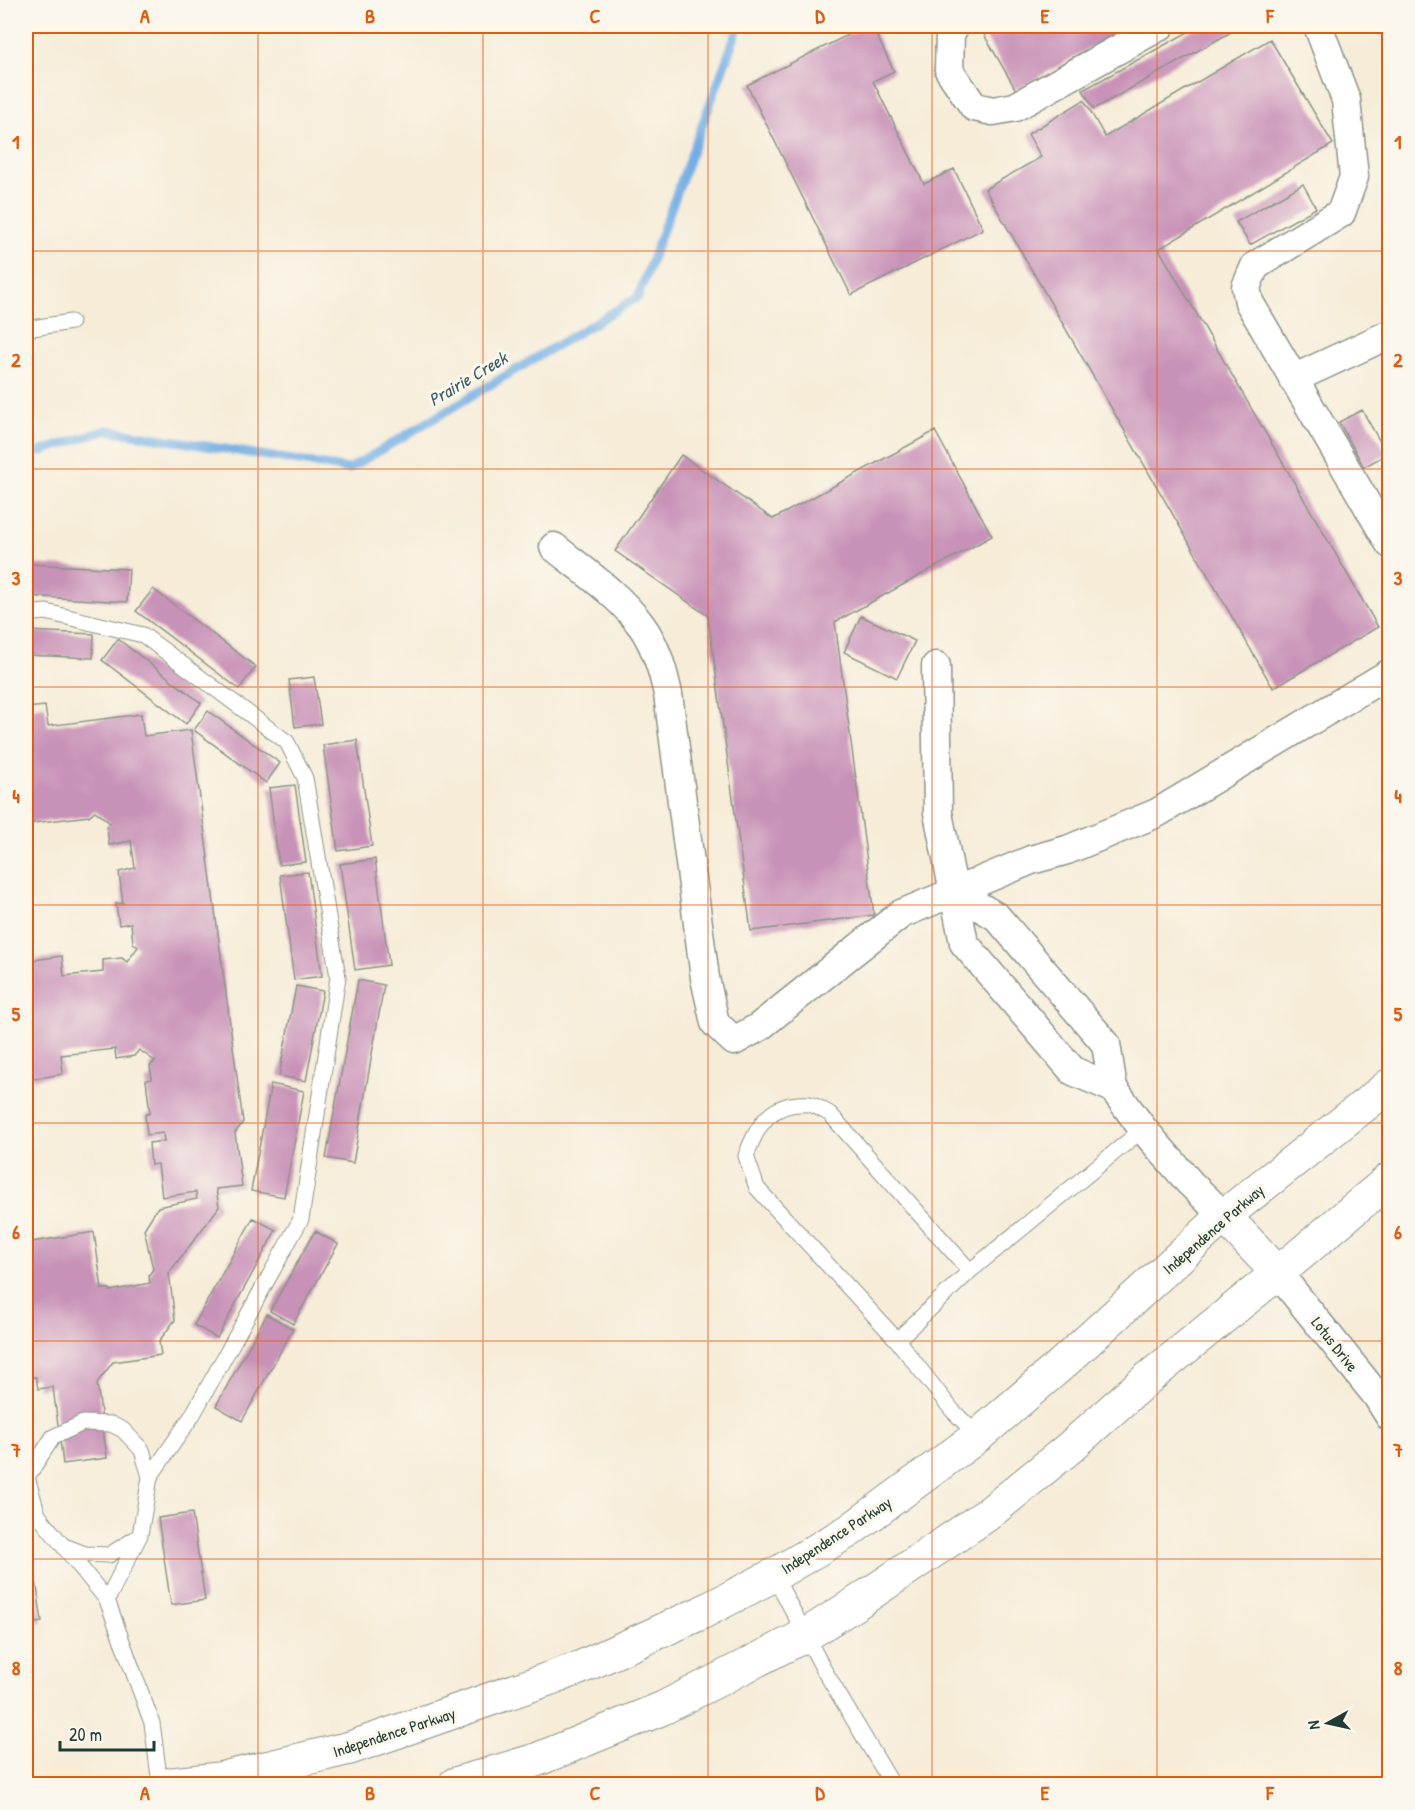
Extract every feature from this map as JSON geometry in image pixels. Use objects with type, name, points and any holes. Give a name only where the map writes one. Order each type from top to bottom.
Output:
[{"type":"main road","name":"Independence Parkway","points":[[172,1785],[219,1779],[350,1748],[577,1669],[701,1613],[774,1575],[849,1531],[978,1436],[1224,1216],[1389,1085]]},
{"type":"main road","points":[[455,1785],[536,1760],[663,1708],[806,1635],[858,1602],[988,1514],[1389,1179]]},
{"type":"main road","points":[[1224,1216],[1278,1273]]},
{"type":"street","points":[[955,26],[950,33],[950,70],[974,107],[993,111],[1015,107],[1160,26]]},
{"type":"street","points":[[1318,26],[1346,100],[1354,177],[1341,213],[1255,266],[1246,286],[1249,302],[1389,544]]},
{"type":"street","points":[[1293,379],[1389,334]]},
{"type":"street","points":[[554,547],[615,597],[642,626],[661,664],[668,694],[705,978],[715,1023],[734,1041],[759,1027],[901,914],[1157,813],[1389,673]]},
{"type":"street","points":[[936,666],[938,813],[964,943],[1073,1071],[1113,1088]]},
{"type":"street","points":[[955,892],[997,917],[1106,1044],[1113,1088],[1143,1129],[1190,1183],[1224,1216]]},
{"type":"street","name":"Lotus Drive","points":[[1278,1273],[1377,1396],[1389,1417]]},
{"type":"lane","points":[[26,329],[71,322]]},
{"type":"lane","points":[[26,614],[46,612],[143,635],[287,742],[305,778],[338,976],[301,1219],[192,1416],[150,1477],[140,1535],[107,1600]]},
{"type":"lane","points":[[970,1271],[830,1114],[811,1104],[790,1106],[770,1114],[755,1132],[746,1156],[757,1188],[897,1340],[952,1410],[978,1436]]},
{"type":"lane","points":[[897,1340],[970,1271],[1143,1129]]},
{"type":"lane","points":[[150,1477],[142,1450],[123,1430],[111,1424],[83,1423],[53,1437],[26,1477],[38,1515],[107,1600],[152,1722],[160,1785]]},
{"type":"lane","points":[[64,1546],[85,1554],[109,1555],[140,1535]]},
{"type":"lane","points":[[774,1575],[824,1670],[892,1785]]},
{"type":"building","points":[[866,26],[872,26],[894,71],[873,81],[924,184],[954,169],[983,229],[851,295],[747,85]]},
{"type":"building","points":[[979,26],[1128,26],[1016,90]]},
{"type":"building","points":[[1199,26],[1242,26],[1094,109],[1083,90]]},
{"type":"building","points":[[1270,39],[1333,144],[1159,249],[1378,627],[1273,688],[985,189],[1041,157],[1028,134],[1084,100],[1105,137]]},
{"type":"building","points":[[1303,184],[1316,208],[1250,245],[1236,222]]},
{"type":"building","points":[[1362,410],[1387,454],[1364,467],[1339,422]]},
{"type":"building","points":[[935,431],[992,536],[835,622],[874,915],[751,931],[708,616],[615,551],[681,455],[773,519]]},
{"type":"building","points":[[26,564],[129,569],[127,602],[26,596]]},
{"type":"building","points":[[153,589],[256,667],[239,689],[136,611]]},
{"type":"building","points":[[861,616],[915,641],[897,678],[844,652]]},
{"type":"building","points":[[26,631],[94,634],[93,658],[26,655]]},
{"type":"building","points":[[118,639],[201,703],[186,724],[102,660]]},
{"type":"building","points":[[314,677],[321,724],[295,727],[289,680]]},
{"type":"building","points":[[45,706],[48,726],[141,714],[144,736],[191,730],[243,1122],[235,1133],[242,1186],[216,1189],[219,1207],[169,1273],[175,1320],[159,1341],[161,1355],[113,1362],[97,1383],[107,1458],[63,1464],[53,1387],[38,1389],[36,1377],[26,1378],[26,1243],[94,1232],[102,1289],[110,1289],[110,1291],[150,1283],[149,1275],[153,1269],[144,1229],[158,1207],[197,1199],[196,1192],[162,1197],[158,1164],[151,1165],[149,1143],[164,1141],[163,1133],[147,1135],[145,1115],[150,1113],[146,1080],[152,1079],[150,1066],[155,1061],[139,1050],[134,1056],[116,1059],[115,1049],[61,1055],[63,1074],[33,1079],[31,1071],[26,1072],[26,961],[62,956],[64,976],[103,972],[103,960],[122,958],[127,962],[138,947],[133,943],[131,923],[119,925],[116,904],[123,903],[119,872],[135,868],[131,841],[109,845],[107,827],[110,823],[95,811],[89,816],[26,824],[26,708]]},
{"type":"building","points":[[208,711],[280,763],[266,783],[194,730]]},
{"type":"building","points":[[357,740],[372,846],[338,851],[323,745]]},
{"type":"building","points":[[295,785],[306,862],[279,865],[269,788]]},
{"type":"building","points":[[375,859],[389,965],[355,970],[340,864]]},
{"type":"building","points":[[308,872],[322,976],[294,980],[280,875]]},
{"type":"building","points":[[358,980],[384,985],[353,1163],[326,1158]]},
{"type":"building","points":[[296,986],[323,991],[306,1081],[279,1076]]},
{"type":"building","points":[[271,1084],[304,1091],[284,1197],[251,1191]]},
{"type":"building","points":[[253,1218],[276,1230],[217,1338],[194,1325]]},
{"type":"building","points":[[315,1231],[338,1244],[293,1324],[270,1311]]},
{"type":"building","points":[[267,1314],[293,1329],[242,1421],[216,1406]]},
{"type":"building","points":[[192,1513],[205,1600],[171,1605],[158,1518]]},
{"type":"building","points":[[26,1532],[29,1532],[42,1622],[26,1624]]},
{"type":"waterway","name":"Prairie Creek","points":[[26,456],[107,430],[349,469],[638,297],[739,26]]}]
